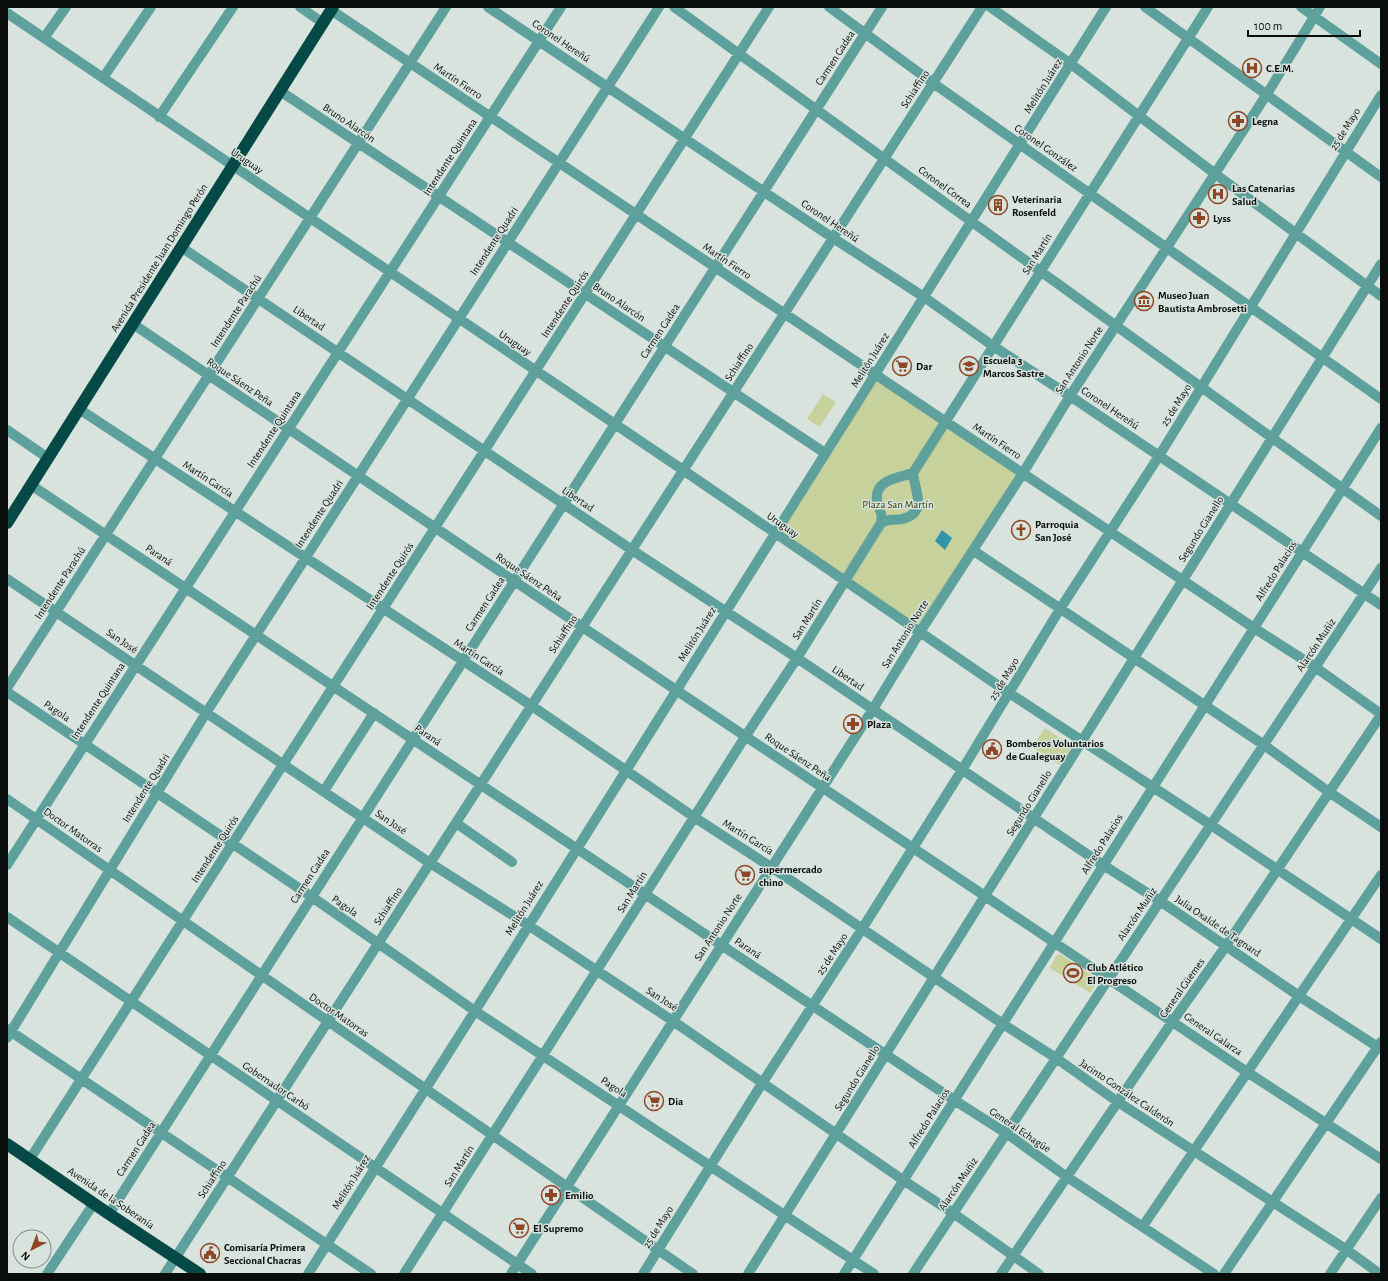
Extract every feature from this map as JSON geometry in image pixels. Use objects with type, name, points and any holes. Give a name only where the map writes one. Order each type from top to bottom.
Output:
[{"type":"highway","name":"Avenida Presidente Juan Domingo Perón","points":[[7,523],[332,8]]},
{"type":"highway","name":"Avenida de la Soberanía","points":[[7,1144],[200,1274]]},
{"type":"street","points":[[44,38],[66,7]]},
{"type":"street","points":[[103,78],[151,7]]},
{"type":"street","points":[[159,117],[233,7]]},
{"type":"street","points":[[300,7],[323,23]]},
{"type":"street","name":"Intendente Parachú","points":[[7,688],[446,7]]},
{"type":"street","name":"Coronel Hereñú","points":[[488,7],[833,238],[924,297],[993,346],[1381,605]]},
{"type":"street","name":"Intendente Quintana","points":[[7,864],[561,7]]},
{"type":"street","name":"Intendente Quadri","points":[[8,1033],[110,871],[206,713],[659,7]]},
{"type":"street","name":"Coronel Correa","points":[[674,7],[817,109],[1200,388],[1381,516]]},
{"type":"street","name":"Intendente Quirós","points":[[30,1159],[770,7]]},
{"type":"street","name":"Coronel González","points":[[829,7],[933,83],[1381,399]]},
{"type":"street","name":"Carmen Gadea","points":[[109,1214],[882,7]]},
{"type":"street","name":"Schiaffino","points":[[165,1274],[982,7]]},
{"type":"street","points":[[990,7],[1071,64],[1214,173],[1381,296]]},
{"type":"street","name":"Melitón Juárez","points":[[308,1274],[1106,7]]},
{"type":"street","points":[[1145,7],[1381,177]]},
{"type":"street","name":"San Martín","points":[[913,473],[1208,7]]},
{"type":"street","points":[[1301,7],[1381,64]]},
{"type":"street","name":"San Antonio Norte","points":[[511,1274],[873,709],[920,632],[974,551],[1070,396],[1167,248],[1214,173],[1267,94],[1320,7]]},
{"type":"street","name":"Martín Fierro","points":[[332,8],[490,117],[1315,668],[1381,714]]},
{"type":"street","name":"Uruguay","points":[[7,13],[684,470],[1009,693],[1152,788],[1211,825],[1381,939]]},
{"type":"street","name":"Bruno Alarcón","points":[[280,91],[825,453]]},
{"type":"street","name":"25 de Mayo","points":[[643,1274],[763,1082],[962,770],[1060,609],[1159,456],[1381,95]]},
{"type":"street","name":"Libertad","points":[[181,247],[632,550],[797,658],[962,770]]},
{"type":"street","name":"Segundo Gianello","points":[[748,1274],[1381,264]]},
{"type":"street","name":"Roque Sáenz Peña","points":[[133,324],[912,848]]},
{"type":"street","name":"Martín García","points":[[79,409],[532,706],[694,818],[771,866],[862,929]]},
{"type":"street","name":"Alfredo Palacios","points":[[844,1274],[1381,428]]},
{"type":"street","points":[[7,430],[48,458]]},
{"type":"street","points":[[913,473],[913,482],[918,493],[919,500],[917,508],[907,517],[900,519],[887,519],[881,523],[882,516],[877,503],[879,488],[889,480],[913,473]]},
{"type":"street","name":"Paraná","points":[[31,485],[812,1006]]},
{"type":"street","name":"San Martín","points":[[404,1274],[745,737],[797,658],[881,523]]},
{"type":"street","points":[[974,551],[1264,745],[1328,792],[1381,827]]},
{"type":"street","name":"Alarcón Muñiz","points":[[913,1274],[1381,568]]},
{"type":"street","name":"San José","points":[[7,579],[430,863],[528,925],[673,1021],[953,1213],[1039,1274]]},
{"type":"street","name":"Pagola","points":[[7,692],[233,843],[475,1011],[874,1274]]},
{"type":"street","points":[[324,791],[374,713]]},
{"type":"street","name":"General Güemes","points":[[1001,1274],[1172,1022],[1226,946],[1381,714]]},
{"type":"street","name":"Julia Oxalde de Tagnard","points":[[962,770],[1103,865],[1160,901],[1299,996],[1380,1046]]},
{"type":"street","name":"Doctor Matorras","points":[[7,799],[693,1274]]},
{"type":"street","points":[[456,823],[512,862]]},
{"type":"street","name":"General Galarza","points":[[912,848],[1247,1072],[1381,1159]]},
{"type":"street","points":[[1143,1226],[1381,875]]},
{"type":"street","name":"Gobernador Carbó","points":[[7,918],[277,1101],[376,1166],[532,1274]]},
{"type":"street","name":"Jacinto González Calderón","points":[[862,929],[1056,1058],[1118,1102],[1347,1250],[1380,1274]]},
{"type":"street","name":"General Echagüe","points":[[812,1006],[1006,1133],[1067,1177],[1214,1274]]},
{"type":"street","points":[[8,1033],[82,1079],[371,1274]]},
{"type":"street","points":[[1224,1274],[1380,1046]]},
{"type":"street","points":[[1330,1274],[1381,1198]]},
{"type":"street","points":[[47,1274],[94,1203]]},
{"type":"green space","name":"Plaza San Martín","points":[[875,374],[1023,473],[920,632],[775,533]]},
{"type":"green space","points":[[823,394],[836,402],[820,427],[807,419]]},
{"type":"green space","points":[[1045,728],[1072,746],[1060,765],[1032,747]]},
{"type":"green space","name":"Club Atlético El Progreso","points":[[1060,954],[1096,978],[1098,981],[1090,993],[1050,968],[1056,956]]},
{"type":"water","points":[[942,530],[952,538],[945,550],[935,541]]},
{"type":"place","name":"C.E.M.","points":[[1252,68]]},
{"type":"place","name":"Legna","points":[[1238,121]]},
{"type":"place","name":"Las Catenarias Salud","points":[[1218,194]]},
{"type":"place","name":"Veterinaria Rosenfeld","points":[[998,205]]},
{"type":"place","name":"Lyss","points":[[1199,218]]},
{"type":"place","name":"Museo Juan Bautista Ambrosetti","points":[[1144,301]]},
{"type":"place","name":"Dar","points":[[902,366]]},
{"type":"place","name":"Escuela 3 Marcos Sastre","points":[[969,366]]},
{"type":"place","name":"Parroquia San José","points":[[1021,530]]},
{"type":"place","name":"Plaza","points":[[853,724]]},
{"type":"place","name":"Bomberos Voluntarios de Gualeguay","points":[[992,749]]},
{"type":"place","name":"supermercado chino","points":[[745,875]]},
{"type":"place","name":"Club Atlético El Progreso","points":[[1073,973]]},
{"type":"place","name":"Dia","points":[[654,1101]]},
{"type":"place","name":"Emilio","points":[[551,1195]]},
{"type":"place","name":"El Supremo","points":[[519,1228]]},
{"type":"place","name":"Comisaría Primera Seccional Chacras","points":[[210,1253]]}]
